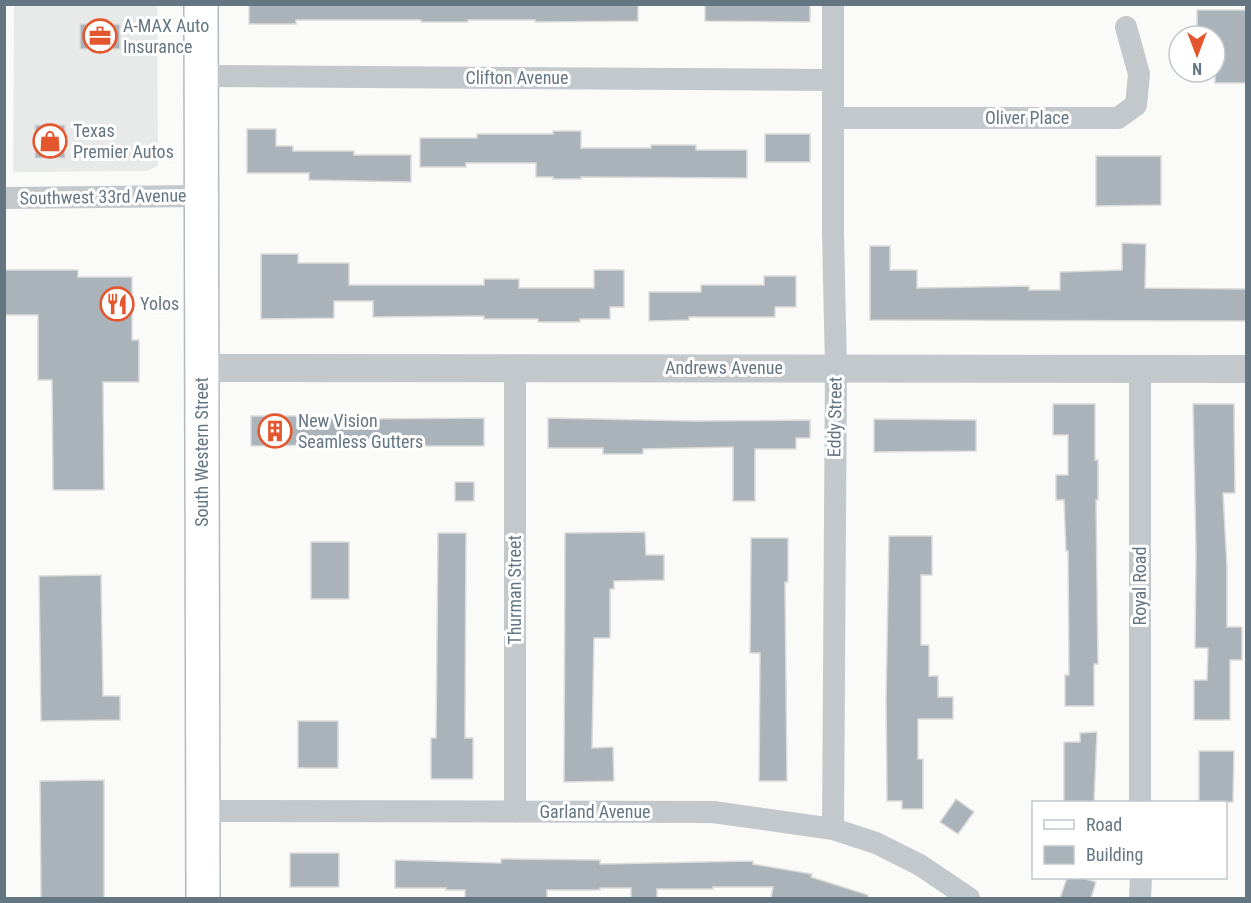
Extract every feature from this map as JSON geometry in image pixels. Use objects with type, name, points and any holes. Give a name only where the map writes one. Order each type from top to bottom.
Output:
[{"type":"main road","name":"South Western Street","points":[[201,4],[203,898]]},
{"type":"street","name":"Eddy Street","points":[[833,4],[833,233],[836,368],[833,829]]},
{"type":"street","name":"Oliver Place","points":[[833,118],[1118,118],[1136,105],[1139,74],[1126,27]]},
{"type":"street","name":"Clifton Avenue","points":[[201,76],[833,80]]},
{"type":"street","name":"Southwest 33rd Avenue","points":[[4,198],[202,196]]},
{"type":"street","name":"Andrews Avenue","points":[[202,368],[1246,369]]},
{"type":"street","name":"Thurman Street","points":[[515,368],[515,812]]},
{"type":"street","name":"Royal Road","points":[[1140,369],[1140,801]]},
{"type":"street","name":"Garland Avenue","points":[[202,811],[713,812],[833,829],[876,843],[911,861],[969,898]]},
{"type":"street","points":[[1140,898],[1141,879]]},
{"type":"shaded area","points":[[14,5],[157,5],[158,166],[147,171],[13,172]]},
{"type":"building","points":[[249,4],[638,4],[638,21],[296,20],[296,24],[249,24]]},
{"type":"building","points":[[705,4],[810,4],[810,22],[705,21]]},
{"type":"building","points":[[1197,10],[1246,10],[1246,83],[1227,83],[1227,24],[1197,24]]},
{"type":"building","name":"A-MAX Auto Insurance","points":[[80,24],[120,24],[120,49],[80,49]]},
{"type":"building","name":"Texas Premier Autos","points":[[35,125],[65,125],[65,158],[35,158]]},
{"type":"building","points":[[247,129],[276,129],[276,146],[293,146],[293,151],[354,151],[354,155],[411,155],[411,182],[309,180],[309,173],[247,173]]},
{"type":"building","points":[[553,131],[581,131],[581,148],[651,148],[651,145],[696,145],[696,150],[747,150],[747,178],[581,177],[581,179],[553,179],[553,177],[536,177],[536,163],[466,163],[466,167],[420,167],[420,138],[477,138],[477,134],[553,134]]},
{"type":"building","points":[[765,134],[810,134],[810,162],[765,162]]},
{"type":"building","points":[[1096,156],[1161,156],[1161,205],[1096,206]]},
{"type":"building","points":[[1122,243],[1146,244],[1145,288],[1246,289],[1246,321],[870,320],[870,246],[890,246],[890,270],[917,270],[917,288],[1029,286],[1029,290],[1060,290],[1060,272],[1122,270]]},
{"type":"building","points":[[261,254],[298,254],[298,263],[349,263],[349,285],[484,285],[484,279],[519,279],[519,288],[594,288],[594,270],[624,270],[624,307],[610,307],[610,319],[538,322],[538,319],[484,319],[484,316],[373,317],[373,301],[334,301],[334,318],[261,319]]},
{"type":"building","points":[[4,270],[78,270],[78,277],[132,277],[132,340],[139,340],[139,382],[103,382],[104,490],[53,490],[52,380],[38,380],[38,315],[4,315]]},
{"type":"building","points":[[764,276],[796,276],[796,307],[775,307],[775,317],[689,317],[689,320],[649,321],[649,292],[701,292],[701,285],[764,285]]},
{"type":"building","points":[[1053,404],[1095,404],[1095,460],[1098,460],[1098,500],[1096,500],[1098,664],[1094,664],[1094,706],[1065,706],[1065,675],[1069,675],[1068,551],[1066,551],[1064,500],[1056,500],[1056,475],[1068,475],[1068,435],[1053,435]]},
{"type":"building","points":[[1193,404],[1234,404],[1235,493],[1223,493],[1227,627],[1242,627],[1242,660],[1230,660],[1230,720],[1194,720],[1194,680],[1207,680],[1208,648],[1195,648]]},
{"type":"building","points":[[251,416],[359,416],[359,419],[484,418],[484,446],[418,446],[418,449],[380,449],[380,444],[251,446]]},
{"type":"building","points":[[548,418],[695,421],[810,420],[810,438],[796,438],[796,449],[755,449],[755,501],[733,501],[733,447],[643,449],[643,454],[603,454],[603,448],[548,448]]},
{"type":"building","points":[[874,419],[976,420],[976,451],[874,452]]},
{"type":"building","points":[[455,482],[474,482],[474,501],[455,501]]},
{"type":"building","points":[[645,532],[646,555],[664,555],[664,580],[614,581],[614,589],[610,589],[610,638],[594,638],[592,748],[613,747],[614,781],[564,782],[565,533]]},
{"type":"building","points":[[438,533],[466,533],[465,738],[473,738],[473,779],[431,779],[431,738],[436,738]]},
{"type":"building","points":[[889,536],[932,536],[932,575],[921,575],[921,645],[929,645],[929,676],[938,676],[938,697],[953,697],[953,719],[918,719],[918,759],[923,759],[923,809],[902,809],[902,801],[887,801]]},
{"type":"building","points":[[751,538],[788,538],[788,582],[785,582],[787,781],[759,781],[760,653],[750,653]]},
{"type":"building","points":[[311,542],[349,542],[349,599],[311,599]]},
{"type":"building","points":[[101,575],[103,696],[120,696],[120,720],[41,721],[39,576]]},
{"type":"building","points":[[298,721],[338,721],[338,768],[298,768]]},
{"type":"building","points":[[1097,732],[1094,801],[1064,801],[1064,742],[1080,742],[1080,733]]},
{"type":"building","points":[[1199,751],[1234,751],[1233,802],[1199,801]]},
{"type":"building","points":[[104,780],[104,898],[41,898],[40,781]]},
{"type":"building","points":[[956,799],[974,812],[958,834],[940,822]]},
{"type":"building","points":[[290,853],[339,853],[339,887],[290,887]]},
{"type":"building","points":[[501,859],[600,860],[600,864],[753,861],[753,864],[812,874],[811,877],[868,895],[868,898],[771,898],[773,887],[657,889],[657,898],[631,898],[631,888],[547,890],[547,898],[465,898],[465,890],[395,888],[395,860],[501,863]]},
{"type":"building","points":[[1067,879],[1086,879],[1096,882],[1091,898],[1060,898]]},
{"type":"place","name":"A-MAX Auto Insurance","points":[[100,36]]},
{"type":"place","name":"Texas Premier Autos","points":[[50,141]]},
{"type":"place","name":"Yolos","points":[[117,304]]},
{"type":"place","name":"New Vision Seamless Gutters","points":[[275,431]]}]
